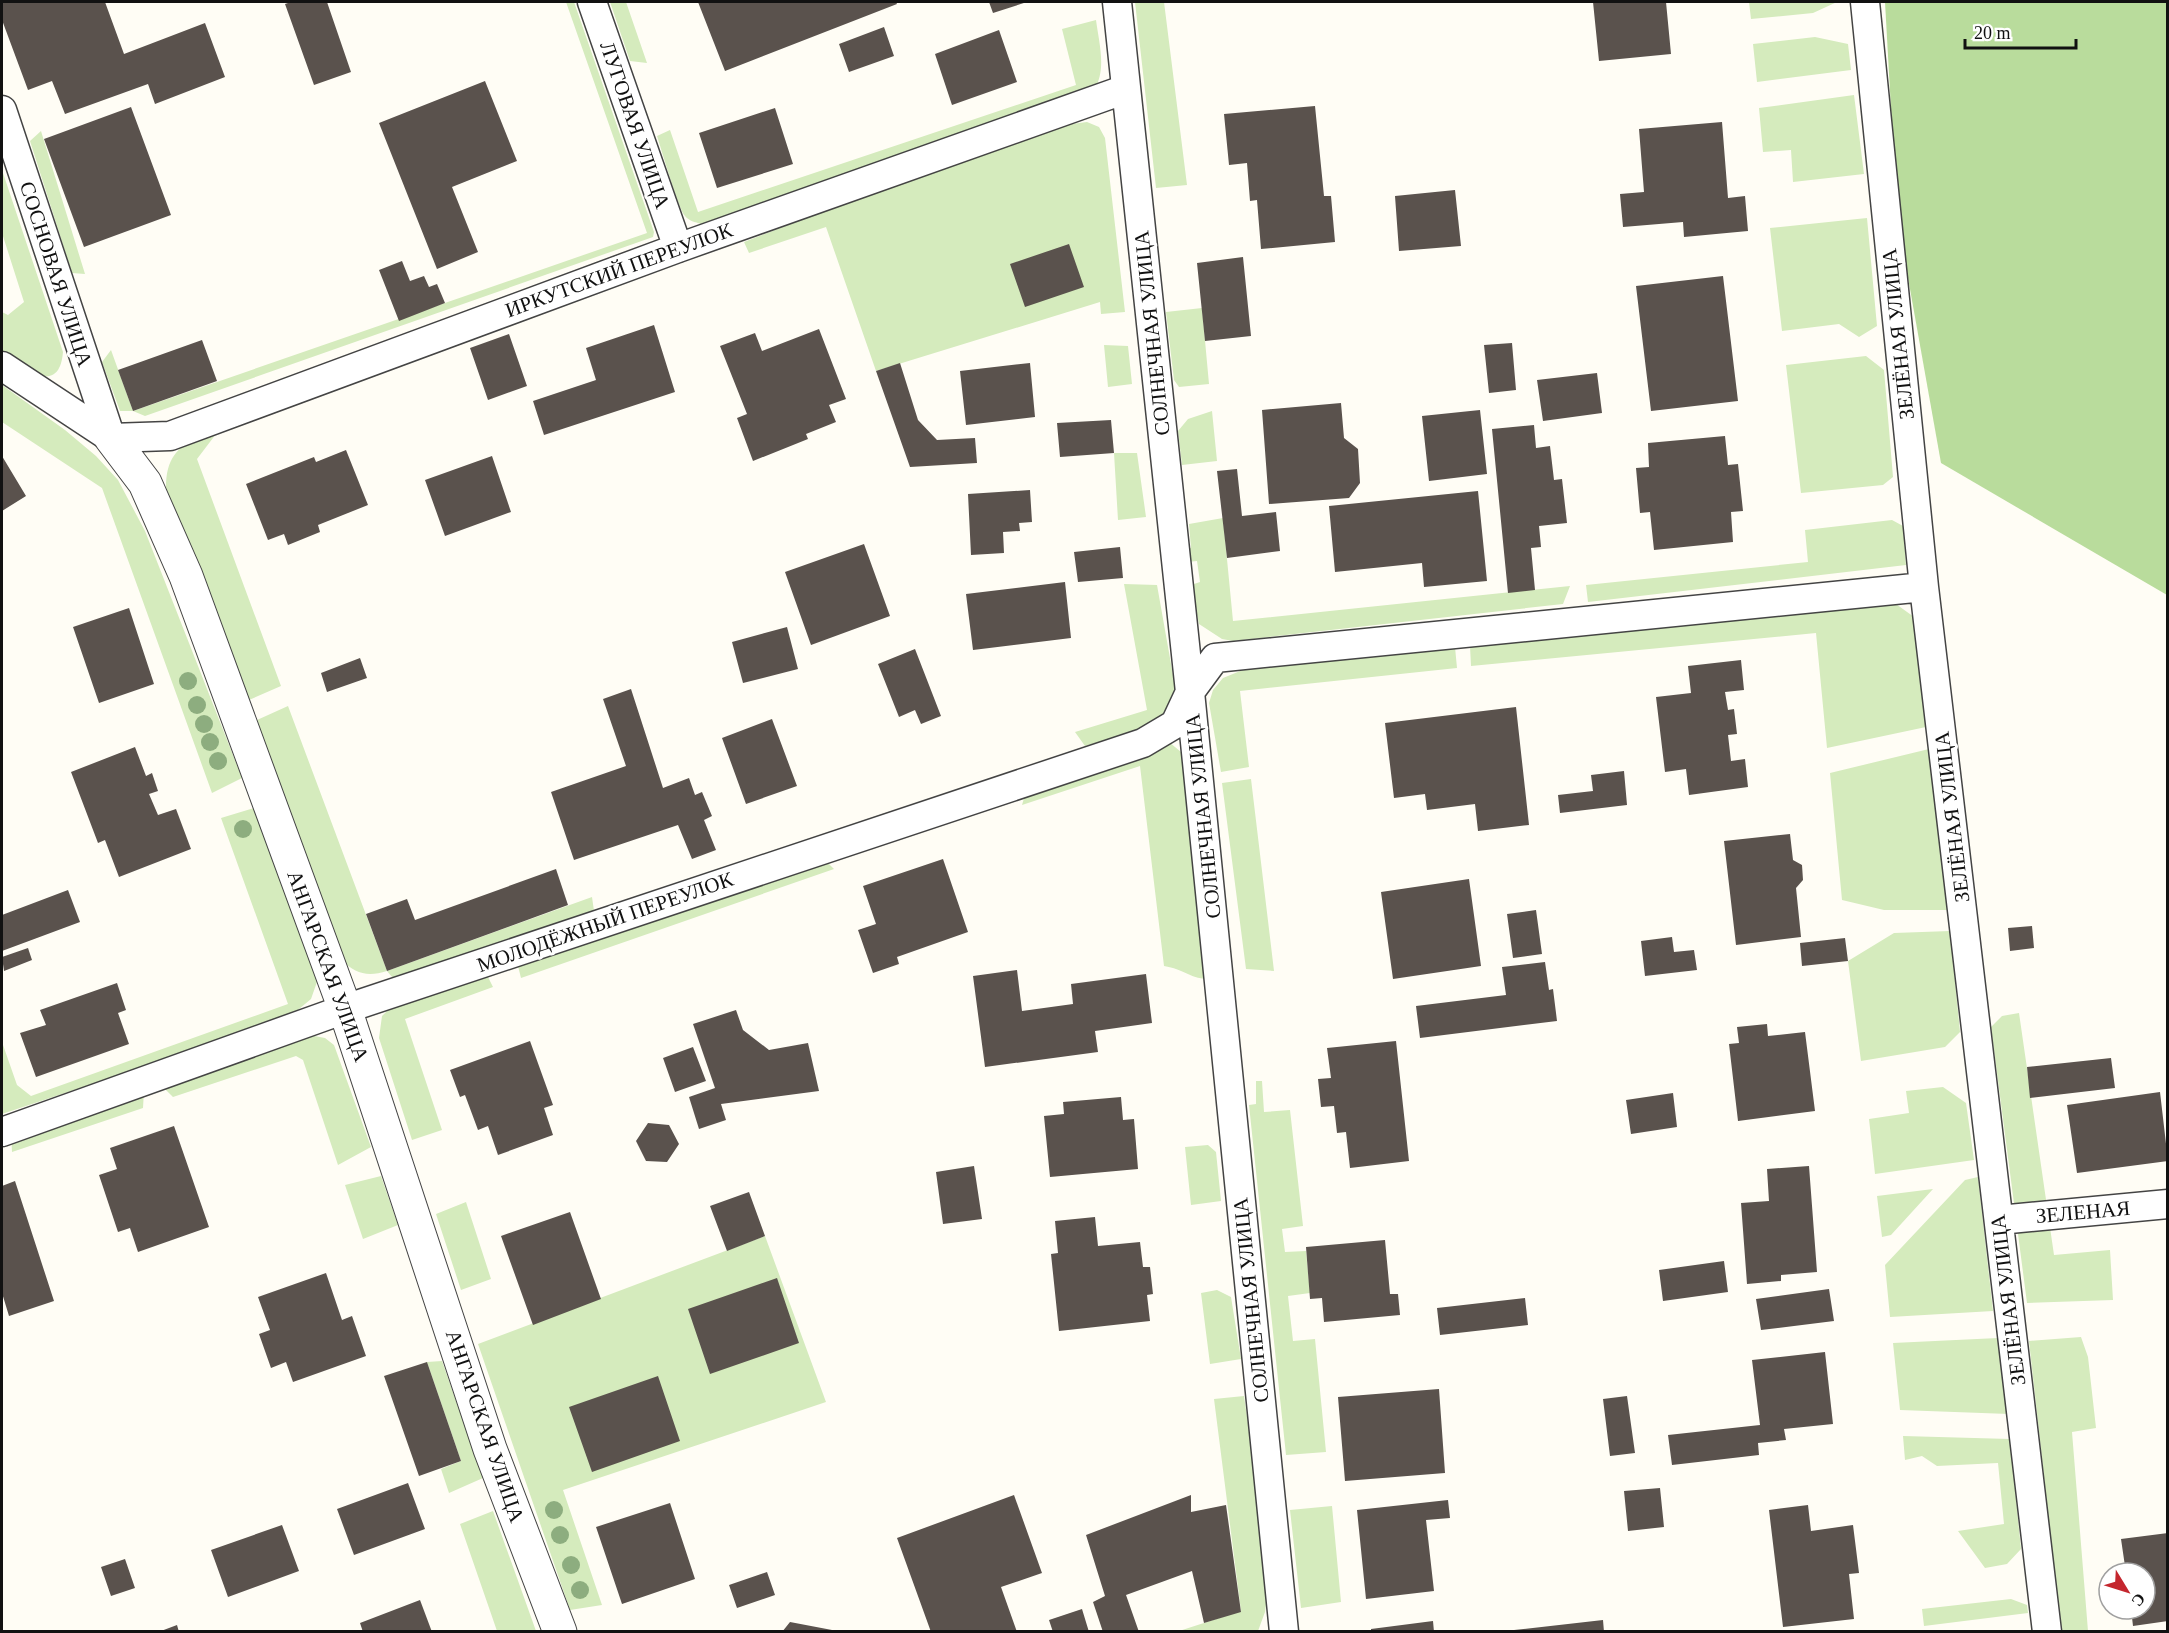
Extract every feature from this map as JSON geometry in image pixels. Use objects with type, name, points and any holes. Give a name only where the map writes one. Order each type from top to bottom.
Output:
[{"type":"street","name":"ЛУГОВАЯ УЛИЦА","points":[[592,2],[678,248]]},
{"type":"street","name":"СОЛНЕЧНАЯ УЛИЦА","points":[[1117,2],[1190,692],[1284,1632]]},
{"type":"street","name":"ЗЕЛЁНАЯ УЛИЦА","points":[[1864,2],[1924,587],[2047,1632]]},
{"type":"street","name":"ИРКУТСКИЙ ПЕРЕУЛОК","points":[[111,438],[170,436],[678,248],[1126,88]]},
{"type":"street","name":"СОСНОВАЯ УЛИЦА","points":[[2,110],[111,438]]},
{"type":"street","name":"АНГАРСКАЯ УЛИЦА","points":[[2,366],[111,438],[145,483],[186,576],[345,1009],[490,1449],[560,1632]]},
{"type":"street","name":"МОЛОДЁЖНЫЙ ПЕРЕУЛОК","points":[[2,1132],[345,1009],[1143,743],[1175,724],[1190,692],[1215,658],[1924,587]]},
{"type":"street","name":"ЗЕЛЕНАЯ","points":[[1999,1220],[2168,1204]]},
{"type":"green space","points":[[566,2],[574,2],[654,232],[653,237],[145,416],[133,411],[647,233]]},
{"type":"green space","points":[[610,2],[626,2],[647,63],[630,61]]},
{"type":"green space","points":[[1135,2],[1164,2],[1187,185],[1156,188]]},
{"type":"green space","points":[[1749,2],[1837,2],[1813,13],[1751,19]]},
{"type":"green space","points":[[1885,2],[2167,2],[2167,595],[1941,463],[1897,216]]},
{"type":"green space","points":[[1096,20],[1101,65],[1094,90],[701,224],[688,219],[682,211],[657,136],[670,130],[698,212],[1076,85],[1062,29]]},
{"type":"green space","points":[[1815,37],[1848,44],[1851,70],[1757,82],[1753,44]]},
{"type":"green space","points":[[1854,95],[1864,174],[1793,182],[1791,150],[1763,152],[1759,108]]},
{"type":"green space","points":[[1087,122],[1099,127],[1105,138],[1125,312],[1101,314],[1100,302],[876,371],[826,227],[749,253],[744,242],[1041,128]]},
{"type":"green space","points":[[41,131],[85,274],[72,273],[30,141]]},
{"type":"green space","points":[[2,170],[63,352],[60,366],[54,374],[47,376],[38,375],[29,370],[2,351],[2,312],[8,315],[24,302],[2,233]]},
{"type":"green space","points":[[1867,218],[1877,326],[1859,337],[1839,324],[1782,331],[1770,228]]},
{"type":"green space","points":[[1202,308],[1209,384],[1179,387],[1174,380],[1166,312]]},
{"type":"green space","points":[[1104,345],[1128,346],[1132,384],[1108,387]]},
{"type":"green space","points":[[111,350],[133,411],[120,411],[102,362]]},
{"type":"green space","points":[[1866,356],[1884,370],[1893,477],[1883,485],[1801,493],[1786,365]]},
{"type":"green space","points":[[2,385],[65,430],[96,456],[118,480],[145,531],[242,778],[212,793],[102,488],[2,422]]},
{"type":"green space","points":[[1212,411],[1217,461],[1182,465],[1178,431],[1188,419]]},
{"type":"green space","points":[[201,434],[216,434],[197,459],[281,686],[249,700],[166,488],[168,469],[174,455],[185,444]]},
{"type":"green space","points":[[1114,453],[1137,453],[1146,517],[1118,520]]},
{"type":"green space","points":[[1223,518],[1233,621],[1570,586],[1563,604],[1233,641],[1222,639],[1199,624],[1191,585],[1200,582],[1197,561],[1187,562],[1185,548],[1191,548],[1189,524]]},
{"type":"green space","points":[[1892,520],[1903,526],[1906,565],[1588,602],[1586,585],[1808,562],[1805,530]]},
{"type":"green space","points":[[1124,584],[1157,585],[1176,692],[1171,705],[1153,724],[1126,735],[1085,746],[1075,732],[1147,710]]},
{"type":"green space","points":[[1896,604],[1914,617],[1926,727],[1827,748],[1816,633],[1471,666],[1470,646]]},
{"type":"green space","points":[[1455,647],[1457,668],[1240,691],[1249,767],[1221,772],[1209,703],[1213,690],[1223,678],[1255,665]]},
{"type":"green space","points":[[288,706],[387,971],[374,974],[362,973],[342,960],[257,720]]},
{"type":"green space","points":[[1169,742],[1181,752],[1207,979],[1164,966],[1140,766],[1022,805],[1025,795]]},
{"type":"green space","points":[[1929,749],[1947,910],[1884,910],[1842,900],[1830,773]]},
{"type":"green space","points":[[1251,779],[1274,971],[1246,969],[1222,783]]},
{"type":"green space","points":[[254,808],[318,979],[311,999],[287,1019],[2,1114],[2,1042],[17,1085],[31,1096],[288,1004],[221,818]]},
{"type":"green space","points":[[823,858],[834,869],[521,978],[517,962]]},
{"type":"green space","points":[[592,897],[594,911],[410,979],[397,979],[387,971]]},
{"type":"green space","points":[[1950,931],[1960,1032],[1945,1047],[1861,1061],[1848,961],[1894,933]]},
{"type":"green space","points":[[486,973],[493,987],[405,1019],[442,1130],[412,1140],[379,1038],[382,1016],[392,1006]]},
{"type":"green space","points":[[2019,1013],[2054,1255],[2110,1250],[2113,1300],[2027,1303],[1991,1027],[2002,1016]]},
{"type":"green space","points":[[309,1035],[325,1038],[334,1045],[371,1147],[338,1165],[303,1060],[296,1056],[173,1097],[161,1085]]},
{"type":"green space","points":[[1256,1081],[1262,1081],[1264,1112],[1290,1110],[1303,1226],[1282,1229],[1285,1252],[1306,1251],[1310,1293],[1288,1296],[1293,1341],[1315,1339],[1326,1452],[1286,1455],[1249,1105],[1256,1104]]},
{"type":"green space","points":[[1943,1087],[1966,1103],[1974,1160],[1875,1174],[1869,1119],[1909,1113],[1906,1091]]},
{"type":"green space","points":[[144,1091],[143,1108],[12,1152],[11,1133]]},
{"type":"green space","points":[[1208,1145],[1216,1152],[1221,1201],[1191,1205],[1185,1147]]},
{"type":"green space","points":[[381,1176],[398,1225],[363,1239],[345,1185]]},
{"type":"green space","points":[[1978,1177],[1993,1311],[1890,1317],[1885,1265],[1965,1180]]},
{"type":"green space","points":[[1933,1189],[1891,1235],[1882,1237],[1877,1196]]},
{"type":"green space","points":[[466,1202],[491,1279],[461,1290],[436,1214]]},
{"type":"green space","points":[[765,1236],[826,1402],[563,1490],[602,1605],[570,1610],[478,1344]]},
{"type":"green space","points":[[1217,1290],[1231,1297],[1241,1359],[1210,1364],[1201,1293]]},
{"type":"green space","points":[[2081,1337],[2088,1357],[2096,1428],[2072,1432],[2088,1631],[2061,1631],[2029,1341]]},
{"type":"green space","points":[[1998,1338],[2009,1414],[1900,1410],[1893,1343]]},
{"type":"green space","points":[[442,1361],[483,1478],[449,1493],[441,1469],[461,1461],[427,1362]]},
{"type":"green space","points":[[1244,1396],[1270,1575],[1265,1612],[1258,1631],[1176,1632],[1241,1611],[1214,1399]]},
{"type":"green space","points":[[1903,1436],[2010,1439],[2021,1549],[2007,1564],[1985,1568],[1958,1531],[2004,1524],[1998,1463],[1937,1466],[1922,1456],[1905,1460]]},
{"type":"green space","points":[[1332,1506],[1341,1602],[1301,1608],[1290,1510]]},
{"type":"green space","points":[[493,1511],[536,1631],[497,1631],[460,1524]]},
{"type":"green space","points":[[2011,1599],[2027,1605],[2028,1613],[1924,1626],[1922,1609]]},
{"type":"building","points":[[2,2],[105,2],[124,54],[205,23],[225,77],[155,104],[148,84],[65,114],[52,81],[28,90],[2,20]]},
{"type":"building","points":[[327,2],[351,72],[314,85],[285,4]]},
{"type":"building","points":[[698,2],[896,2],[897,4],[725,71]]},
{"type":"building","points":[[989,2],[1027,2],[993,13]]},
{"type":"building","points":[[1593,2],[1666,2],[1671,54],[1599,61]]},
{"type":"building","points":[[884,27],[894,56],[849,72],[839,44]]},
{"type":"building","points":[[999,30],[1017,82],[952,105],[935,54]]},
{"type":"building","points":[[485,81],[517,161],[452,187],[478,252],[437,269],[379,123]]},
{"type":"building","points":[[1315,106],[1324,196],[1331,196],[1335,242],[1261,249],[1257,200],[1250,201],[1247,163],[1229,165],[1224,114]]},
{"type":"building","points":[[131,107],[171,215],[84,247],[44,139]]},
{"type":"building","points":[[775,108],[793,164],[717,188],[699,133]]},
{"type":"building","points":[[1722,122],[1728,198],[1745,196],[1748,231],[1684,237],[1683,222],[1623,227],[1620,194],[1644,192],[1639,129]]},
{"type":"building","points":[[1455,190],[1461,246],[1399,251],[1395,196]]},
{"type":"building","points":[[1069,244],[1084,287],[1025,307],[1010,264]]},
{"type":"building","points":[[1243,257],[1251,336],[1205,341],[1197,263]]},
{"type":"building","points":[[402,261],[410,281],[424,276],[429,287],[437,284],[445,303],[399,321],[379,270]]},
{"type":"building","points":[[1723,276],[1738,401],[1651,411],[1636,286]]},
{"type":"building","points":[[654,325],[675,392],[544,435],[533,401],[596,380],[586,348]]},
{"type":"building","points":[[819,329],[846,399],[829,405],[836,422],[806,434],[808,439],[753,461],[737,418],[747,414],[720,346],[755,333],[762,351]]},
{"type":"building","points":[[509,334],[527,386],[488,400],[470,348]]},
{"type":"building","points":[[202,340],[217,381],[133,411],[118,370]]},
{"type":"building","points":[[1512,343],[1516,390],[1489,393],[1484,345]]},
{"type":"building","points":[[900,363],[918,420],[937,440],[975,438],[977,463],[910,467],[876,371]]},
{"type":"building","points":[[1030,363],[1035,417],[966,425],[960,371]]},
{"type":"building","points":[[1597,373],[1602,413],[1543,421],[1537,380]]},
{"type":"building","points":[[1341,403],[1344,438],[1358,449],[1360,483],[1349,498],[1269,504],[1262,410]]},
{"type":"building","points":[[1480,410],[1487,474],[1429,481],[1422,416]]},
{"type":"building","points":[[1111,420],[1114,453],[1060,457],[1057,423]]},
{"type":"building","points":[[1534,425],[1536,448],[1550,446],[1554,480],[1562,479],[1567,523],[1539,526],[1541,547],[1531,548],[1535,590],[1508,593],[1492,429]]},
{"type":"building","points":[[1725,436],[1728,465],[1738,464],[1743,511],[1731,512],[1733,542],[1654,550],[1650,512],[1640,513],[1636,468],[1649,467],[1648,443]]},
{"type":"building","points":[[346,450],[368,505],[318,525],[320,532],[288,545],[284,534],[268,540],[246,484],[314,457],[316,462]]},
{"type":"building","points":[[2,456],[26,496],[2,511]]},
{"type":"building","points":[[492,456],[511,512],[445,536],[425,480]]},
{"type":"building","points":[[1237,469],[1242,516],[1276,512],[1280,551],[1227,558],[1217,471]]},
{"type":"building","points":[[1030,490],[1032,522],[1019,523],[1020,531],[1003,532],[1004,553],[971,555],[968,494]]},
{"type":"building","points":[[1478,491],[1487,581],[1424,587],[1422,563],[1335,572],[1329,506]]},
{"type":"building","points":[[864,544],[890,616],[811,645],[785,572]]},
{"type":"building","points":[[1120,547],[1123,578],[1078,582],[1074,552]]},
{"type":"building","points":[[1065,582],[1071,638],[973,650],[966,594]]},
{"type":"building","points":[[129,608],[154,684],[99,703],[73,627]]},
{"type":"building","points":[[787,627],[798,669],[743,683],[732,642]]},
{"type":"building","points":[[915,649],[941,716],[921,724],[915,710],[899,717],[878,664]]},
{"type":"building","points":[[360,658],[367,678],[327,692],[321,673]]},
{"type":"building","points":[[1741,660],[1744,690],[1725,692],[1728,710],[1734,709],[1737,734],[1728,735],[1731,761],[1745,759],[1748,787],[1689,795],[1686,769],[1665,772],[1656,697],[1691,693],[1688,666]]},
{"type":"building","points":[[631,689],[663,788],[689,778],[695,795],[702,792],[712,816],[704,820],[716,850],[692,859],[678,825],[574,860],[551,792],[626,766],[603,699]]},
{"type":"building","points":[[1516,707],[1529,825],[1478,831],[1475,804],[1427,810],[1425,794],[1394,798],[1385,723]]},
{"type":"building","points":[[772,719],[797,786],[746,804],[722,738]]},
{"type":"building","points":[[135,747],[146,776],[152,773],[158,791],[149,794],[158,815],[176,809],[191,849],[119,877],[105,840],[98,843],[71,772]]},
{"type":"building","points":[[1624,771],[1627,805],[1560,813],[1558,795],[1593,791],[1591,775]]},
{"type":"building","points":[[1790,834],[1793,860],[1802,865],[1803,880],[1796,888],[1801,937],[1736,945],[1724,841]]},
{"type":"building","points":[[943,859],[968,932],[897,957],[899,964],[873,973],[858,930],[876,924],[863,886]]},
{"type":"building","points":[[556,869],[568,905],[387,971],[366,914],[407,899],[415,920]]},
{"type":"building","points":[[1469,879],[1481,966],[1393,979],[1381,892]]},
{"type":"building","points":[[68,890],[80,922],[2,951],[2,915]]},
{"type":"building","points":[[1536,910],[1542,954],[1513,958],[1507,914]]},
{"type":"building","points":[[2032,926],[2034,948],[2010,951],[2008,928]]},
{"type":"building","points":[[1672,937],[1674,952],[1694,950],[1697,970],[1645,976],[1641,941]]},
{"type":"building","points":[[1845,938],[1848,961],[1802,966],[1800,943]]},
{"type":"building","points":[[28,948],[32,960],[4,971],[2,957]]},
{"type":"building","points":[[1545,962],[1549,990],[1553,989],[1557,1021],[1420,1038],[1416,1006],[1506,995],[1502,967]]},
{"type":"building","points":[[1017,970],[1022,1011],[1073,1004],[1071,984],[1146,974],[1152,1023],[1095,1031],[1098,1052],[985,1067],[973,976]]},
{"type":"building","points":[[117,983],[126,1010],[118,1013],[129,1044],[36,1077],[20,1033],[46,1025],[40,1010]]},
{"type":"building","points":[[736,1010],[743,1030],[769,1050],[808,1043],[819,1091],[721,1104],[726,1120],[699,1129],[689,1097],[715,1088],[693,1024]]},
{"type":"building","points":[[1767,1024],[1768,1036],[1805,1032],[1815,1111],[1738,1121],[1729,1044],[1739,1043],[1737,1027]]},
{"type":"building","points":[[530,1041],[553,1105],[544,1108],[553,1135],[498,1155],[488,1126],[478,1130],[465,1095],[460,1097],[450,1070]]},
{"type":"building","points":[[1396,1041],[1409,1161],[1350,1168],[1346,1132],[1337,1133],[1334,1106],[1321,1107],[1318,1079],[1331,1078],[1327,1048]]},
{"type":"building","points":[[693,1047],[706,1081],[675,1092],[663,1058]]},
{"type":"building","points":[[2111,1058],[2115,1088],[2030,1098],[2027,1067]]},
{"type":"building","points":[[2160,1092],[2168,1161],[2077,1173],[2067,1105]]},
{"type":"building","points":[[1673,1093],[1677,1127],[1631,1134],[1626,1100]]},
{"type":"building","points":[[1121,1097],[1123,1120],[1134,1119],[1138,1169],[1050,1177],[1044,1116],[1064,1114],[1063,1102]]},
{"type":"building","points":[[648,1123],[669,1125],[679,1144],[667,1162],[646,1161],[636,1141]]},
{"type":"building","points":[[174,1126],[209,1227],[138,1252],[130,1228],[118,1232],[99,1175],[117,1169],[110,1148]]},
{"type":"building","points":[[974,1166],[982,1219],[943,1224],[936,1172]]},
{"type":"building","points":[[1809,1166],[1817,1272],[1781,1275],[1781,1281],[1747,1284],[1741,1203],[1769,1201],[1767,1169]]},
{"type":"building","points":[[15,1181],[54,1301],[9,1316],[2,1293],[2,1186]]},
{"type":"building","points":[[749,1192],[765,1236],[727,1251],[710,1206]]},
{"type":"building","points":[[570,1212],[601,1299],[533,1325],[501,1236]]},
{"type":"building","points":[[1095,1217],[1098,1246],[1140,1242],[1143,1267],[1150,1267],[1153,1294],[1147,1295],[1150,1321],[1059,1331],[1051,1254],[1058,1253],[1055,1221]]},
{"type":"building","points":[[1385,1240],[1390,1294],[1398,1294],[1400,1315],[1324,1322],[1322,1298],[1310,1299],[1306,1247]]},
{"type":"building","points":[[1724,1261],[1728,1292],[1663,1301],[1659,1270]]},
{"type":"building","points":[[326,1273],[342,1320],[352,1316],[366,1356],[293,1382],[286,1362],[271,1368],[259,1334],[270,1330],[258,1297]]},
{"type":"building","points":[[777,1278],[799,1343],[710,1374],[688,1309]]},
{"type":"building","points":[[1829,1289],[1834,1321],[1761,1330],[1756,1299]]},
{"type":"building","points":[[1525,1298],[1528,1325],[1440,1335],[1437,1308]]},
{"type":"building","points":[[1825,1352],[1833,1424],[1784,1429],[1786,1440],[1758,1443],[1759,1455],[1672,1465],[1668,1435],[1760,1425],[1752,1360]]},
{"type":"building","points":[[427,1362],[461,1461],[419,1476],[384,1376]]},
{"type":"building","points":[[658,1376],[680,1441],[592,1472],[569,1407]]},
{"type":"building","points":[[1439,1389],[1445,1473],[1345,1481],[1338,1397]]},
{"type":"building","points":[[1627,1396],[1635,1453],[1610,1456],[1603,1399]]},
{"type":"building","points":[[408,1483],[425,1529],[354,1555],[337,1509]]},
{"type":"building","points":[[1660,1488],[1664,1527],[1628,1531],[1624,1491]]},
{"type":"building","points":[[1014,1495],[1042,1573],[1001,1587],[1017,1632],[931,1632],[897,1538]]},
{"type":"building","points":[[1191,1495],[1191,1512],[1226,1505],[1241,1612],[1204,1623],[1192,1571],[1126,1595],[1139,1632],[1103,1632],[1093,1602],[1105,1596],[1086,1535]]},
{"type":"building","points":[[1448,1500],[1450,1518],[1426,1520],[1434,1591],[1366,1599],[1357,1510]]},
{"type":"building","points":[[670,1503],[695,1579],[622,1604],[596,1527]]},
{"type":"building","points":[[1808,1505],[1811,1531],[1853,1525],[1859,1573],[1849,1574],[1854,1619],[1783,1627],[1769,1510]]},
{"type":"building","points":[[282,1525],[299,1571],[228,1597],[211,1550]]},
{"type":"building","points":[[2168,1533],[2168,1621],[2133,1626],[2132,1621],[2157,1621],[2157,1561],[2124,1561],[2121,1539]]},
{"type":"building","points":[[125,1559],[135,1588],[111,1596],[101,1567]]},
{"type":"building","points":[[767,1572],[775,1595],[737,1608],[729,1585]]},
{"type":"building","points":[[420,1600],[432,1632],[363,1632],[360,1623]]},
{"type":"building","points":[[1082,1609],[1089,1632],[1053,1632],[1049,1620]]},
{"type":"building","points":[[1603,1620],[1604,1632],[1514,1632],[1514,1630]]},
{"type":"building","points":[[1433,1621],[1434,1632],[1371,1632],[1371,1629]]},
{"type":"building","points":[[790,1622],[832,1630],[832,1632],[782,1632]]},
{"type":"building","points":[[177,1625],[179,1632],[161,1632],[161,1631]]}]
